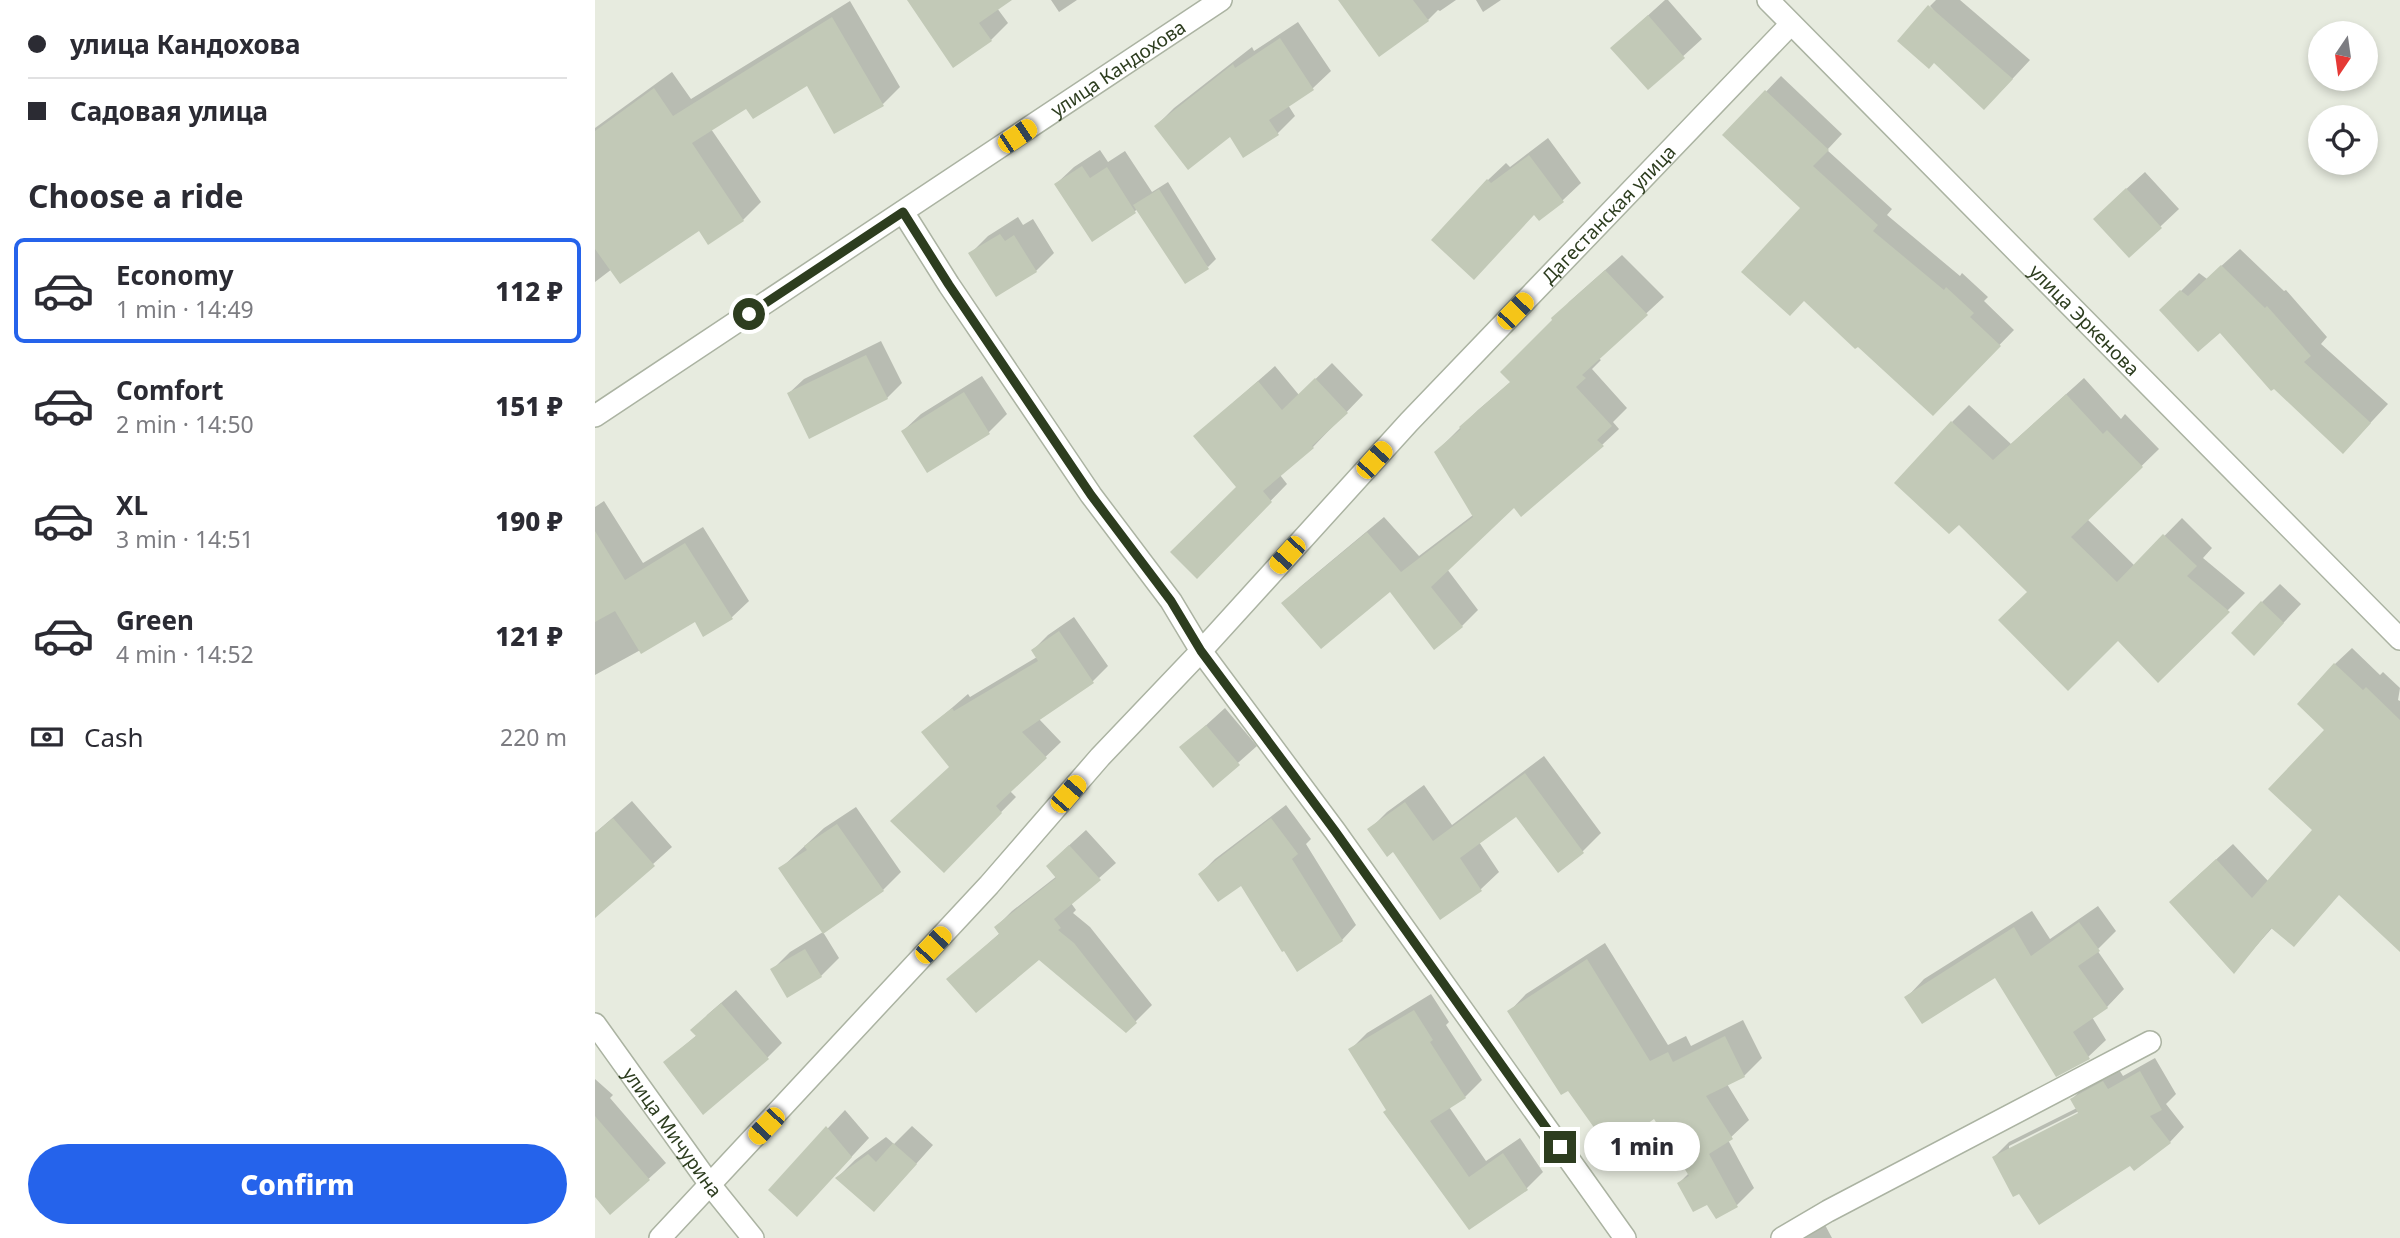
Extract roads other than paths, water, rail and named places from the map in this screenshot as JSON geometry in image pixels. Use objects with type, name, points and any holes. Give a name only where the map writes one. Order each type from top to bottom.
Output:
[{"type":"street","name":"улица Кандохова","points":[[595,416],[1221,0]]},
{"type":"street","name":"улица Эркенова","points":[[1768,0],[2400,639]]},
{"type":"street","name":"Дагестанская улица","points":[[660,1238],[989,885],[1100,757],[1201,651],[1409,422],[1791,24]]},
{"type":"street","points":[[903,212],[1091,495],[1171,601],[1201,651],[1335,831],[1625,1238]]},
{"type":"street","name":"улица Мичурина","points":[[595,1024],[711,1186],[753,1238]]},
{"type":"street","points":[[1783,1238],[1828,1211],[2150,1042]]}]
